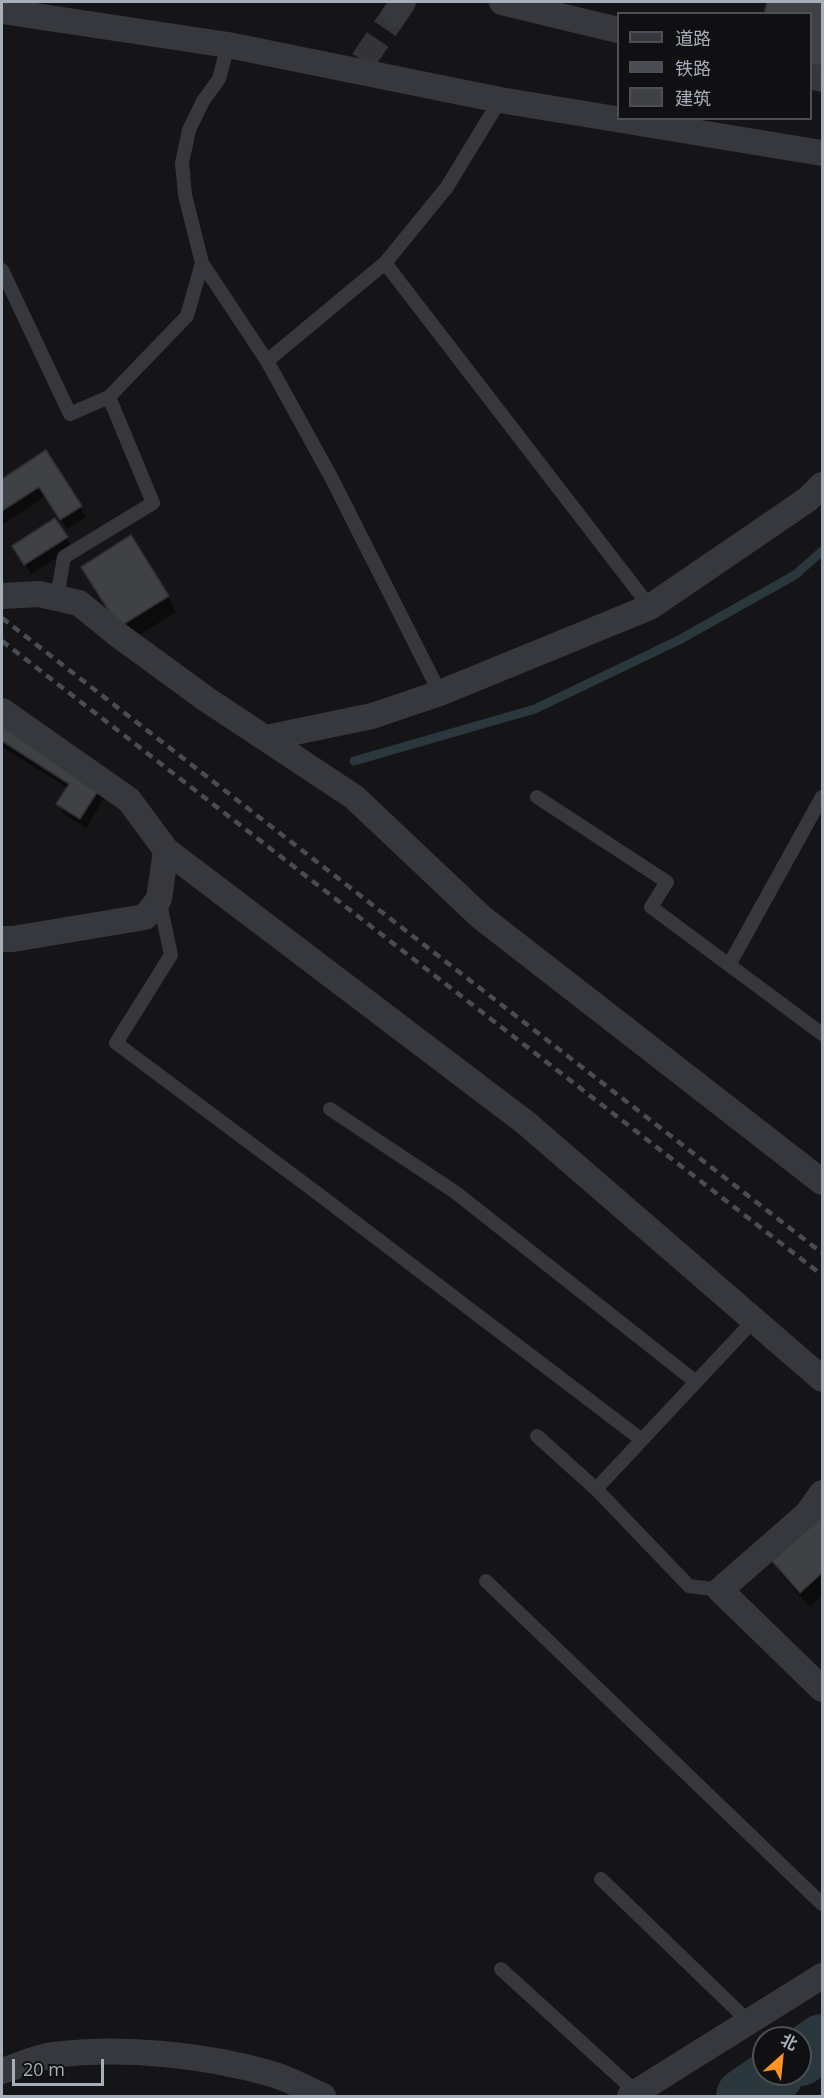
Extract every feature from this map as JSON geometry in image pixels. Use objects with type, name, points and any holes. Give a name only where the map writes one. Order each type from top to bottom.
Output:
[{"type":"street","points":[[502,2],[617,30]]},
{"type":"street","points":[[2,11],[360,66],[500,100],[617,119]]},
{"type":"street","points":[[622,120],[822,153]]},
{"type":"street","points":[[266,738],[372,716],[440,693],[650,607],[808,499],[822,485]]},
{"type":"street","points":[[2,596],[39,594],[79,603],[117,634],[206,699],[354,797],[481,917],[822,1182]]},
{"type":"street","points":[[2,711],[129,800],[166,850],[526,1123],[822,1379]]},
{"type":"street","points":[[2,939],[145,917],[159,899],[166,850]]},
{"type":"street","points":[[822,1493],[807,1514],[720,1590],[822,1689]]},
{"type":"street","points":[[633,2094],[822,1976]]},
{"type":"street","points":[[2,2071],[52,2055],[139,2053],[182,2056],[274,2075],[323,2097]]},
{"type":"lane","points":[[228,45],[219,80],[204,101],[189,130],[182,163],[185,195],[202,263],[267,361],[331,477],[440,693]]},
{"type":"lane","points":[[267,361],[385,263],[447,187],[500,100]]},
{"type":"lane","points":[[2,270],[70,414],[108,397],[187,316],[202,263]]},
{"type":"lane","points":[[385,263],[650,607]]},
{"type":"lane","points":[[57,598],[64,557],[153,503],[108,397]]},
{"type":"lane","points":[[537,797],[668,882],[651,907],[822,1034]]},
{"type":"lane","points":[[729,964],[822,797]]},
{"type":"lane","points":[[159,899],[171,955],[116,1043],[317,1192],[642,1440]]},
{"type":"lane","points":[[330,1109],[455,1192],[696,1382]]},
{"type":"lane","points":[[596,1489],[754,1320]]},
{"type":"lane","points":[[537,1436],[596,1489],[689,1586],[720,1590]]},
{"type":"lane","points":[[486,1581],[822,1904]]},
{"type":"lane","points":[[601,1879],[749,2022]]},
{"type":"lane","points":[[501,1969],[633,2094]]},
{"type":"building","points":[[767,2],[822,2],[822,70],[812,68],[812,12],[764,12]]},
{"type":"building","points":[[46,450],[82,506],[60,520],[39,487],[2,511],[2,479]]},
{"type":"building","points":[[55,518],[68,537],[24,565],[12,546]]},
{"type":"building","points":[[131,535],[169,596],[119,627],[81,567]]},
{"type":"building","points":[[2,724],[101,786],[80,819],[56,804],[69,784],[2,741]]},
{"type":"building","points":[[822,1516],[822,1573],[800,1593],[772,1561]]},
{"type":"waterway","points":[[354,761],[535,709],[679,640],[795,575],[822,551]]},
{"type":"waterway","points":[[812,2049],[822,2042]]},
{"type":"waterway","points":[[744,2096],[759,2086]]},
{"type":"tunnel","points":[[363,61],[395,14]]},
{"type":"railway","points":[[2,618],[822,1253]]},
{"type":"railway","points":[[2,641],[822,1275]]}]
